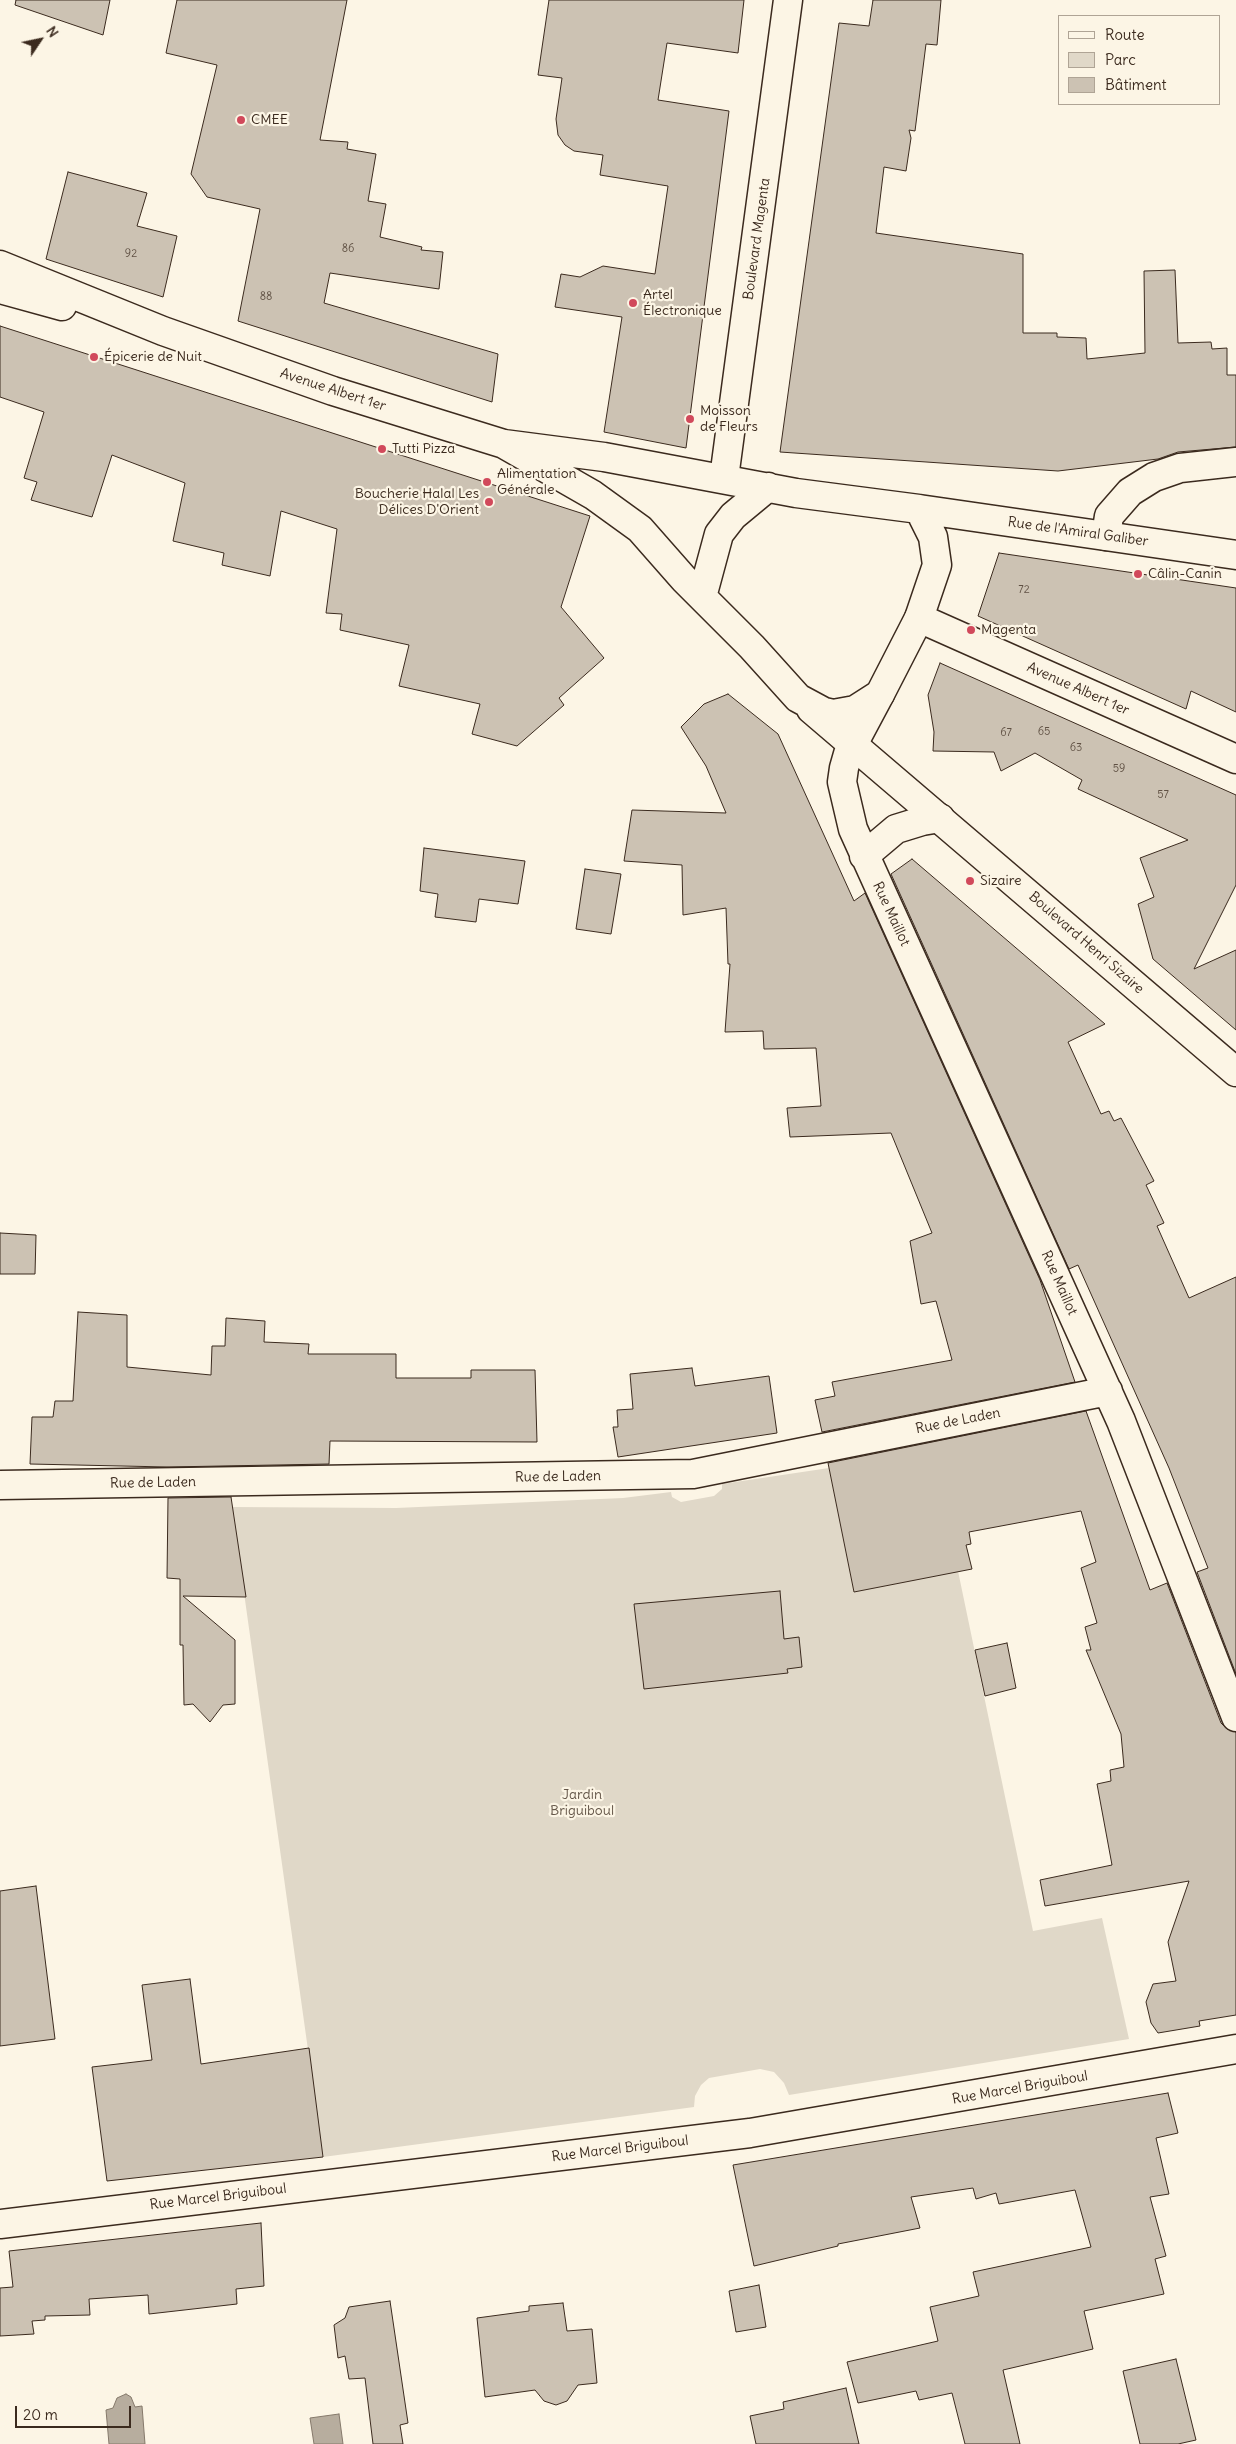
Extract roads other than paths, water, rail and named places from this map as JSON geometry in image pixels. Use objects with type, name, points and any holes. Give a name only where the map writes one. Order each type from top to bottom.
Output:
[{"type":"street","name":"Boulevard Magenta","points":[[724,478],[788,0]]},
{"type":"street","name":"Avenue Albert 1er","points":[[0,265],[163,332],[333,391],[504,444],[604,457],[768,487]]},
{"type":"street","name":"Avenue Albert 1er","points":[[0,289],[163,332]]},
{"type":"street","name":"Avenue Albert 1er","points":[[504,444],[593,495],[640,529],[798,698]]},
{"type":"street","points":[[1106,536],[1109,516],[1130,492],[1154,477],[1180,468],[1236,462]]},
{"type":"street","points":[[702,597],[719,534],[733,516],[768,487]]},
{"type":"street","name":"Rue de l'Amiral Galiber","points":[[768,487],[796,493],[919,508],[1236,555]]},
{"type":"street","name":"Rue Maillot","points":[[919,508],[932,537],[937,565],[919,618],[854,744],[844,768],[842,782],[853,829],[1108,1391],[1236,1717]]},
{"type":"street","name":"Avenue Albert 1er","points":[[919,618],[1236,759]]},
{"type":"street","points":[[798,698],[824,712],[833,714],[855,710],[880,694]]},
{"type":"street","name":"Boulevard Henri Sizaire","points":[[798,698],[1236,1072]]},
{"type":"street","points":[[864,856],[896,829],[940,818]]},
{"type":"street","name":"Rue de Laden","points":[[0,1485],[693,1474],[1108,1391]]},
{"type":"street","name":"Rue Marcel Briguiboul","points":[[0,2224],[750,2134],[1236,2050]]},
{"type":"place","name":"CMEE","points":[[241,120]]},
{"type":"place","name":"Artel Électronique","points":[[633,303]]},
{"type":"place","name":"Épicerie de Nuit","points":[[94,357]]},
{"type":"place","name":"Moisson de Fleurs","points":[[690,419]]},
{"type":"place","name":"Tutti Pizza","points":[[382,449]]},
{"type":"place","name":"Alimentation Générale","points":[[487,482]]},
{"type":"place","name":"Boucherie Halal Les Délices D'Orient","points":[[489,502]]},
{"type":"place","name":"Câlin-Canin","points":[[1138,574]]},
{"type":"place","name":"Magenta","points":[[971,630]]},
{"type":"place","name":"Sizaire","points":[[970,881]]},
{"type":"park label","name":"Jardin Briguiboul","points":[[582,1804]]}]
